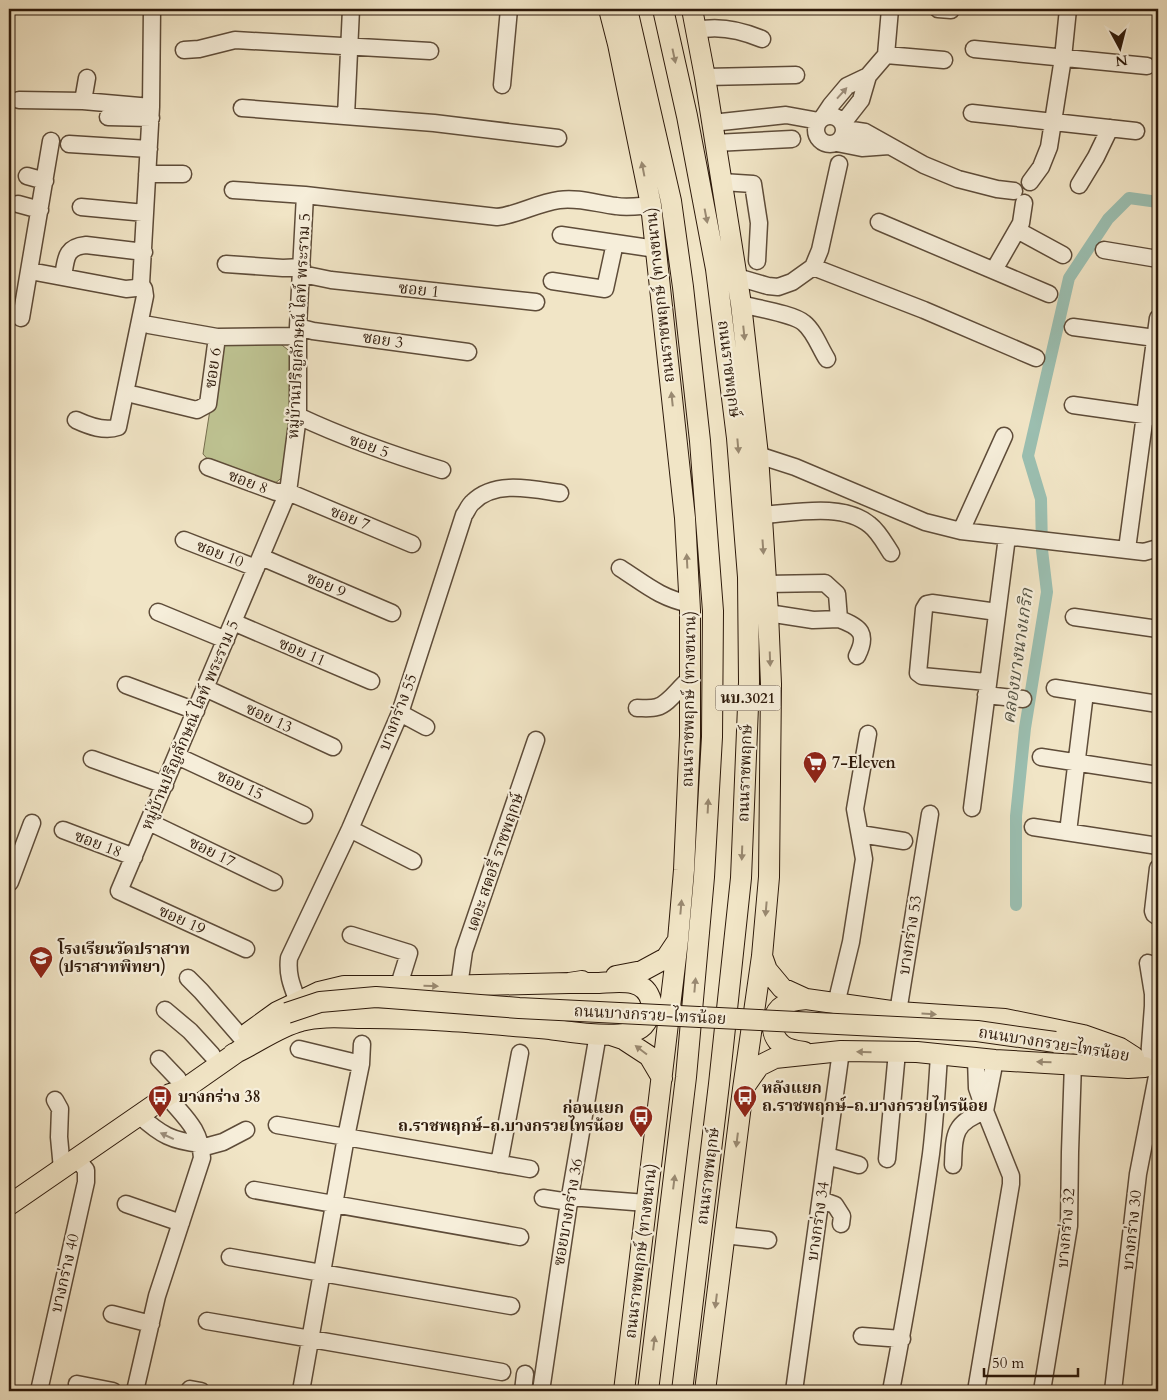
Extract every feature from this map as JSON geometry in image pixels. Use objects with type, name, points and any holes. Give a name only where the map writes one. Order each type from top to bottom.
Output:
[{"type":"main road","name":"ถนนราชพฤกษ์ (ทางขนาน)","points":[[609,9],[651,205],[685,518],[690,607],[690,736],[678,940],[624,1391]]},
{"type":"main road","name":"ถนนราชพฤกษ์","points":[[627,9],[671,201],[683,287],[700,441],[713,611],[712,737],[704,877],[686,1077],[648,1391]]},
{"type":"main road","name":"ถนนราชพฤกษ์","points":[[663,9],[687,116],[716,269],[737,438],[748,577],[749,682],[741,878],[720,1084],[682,1391]]},
{"type":"main road","name":"นบ.3021","points":[[692,9],[705,77],[741,304],[758,455],[771,684],[769,877],[762,956],[704,1391]]},
{"type":"main road","points":[[749,682],[766,580]]},
{"type":"main road","points":[[690,607],[712,737]]},
{"type":"main road","points":[[569,983],[642,971],[666,958],[678,940]]},
{"type":"main road","points":[[762,956],[767,970],[782,988],[806,999],[898,1012],[1006,1019],[1084,1035],[1120,1048],[1150,1064]]},
{"type":"main road","points":[[292,1011],[318,992],[344,986],[459,986],[623,981],[640,986],[647,993],[652,1007],[650,1016],[642,1026],[635,1030],[604,1034]]},
{"type":"main road","name":"ถนนบางกรวย-ไทรน้อย","points":[[9,1205],[139,1115],[212,1055],[241,1042],[292,1011],[320,1002],[376,997],[519,1008],[977,1031],[1150,1064]]},
{"type":"main road","points":[[806,999],[792,1001],[784,1005],[777,1011],[772,1024],[774,1035],[780,1044],[794,1050],[814,1053]]},
{"type":"main road","points":[[241,1042],[289,1024],[315,1018],[398,1018],[468,1021],[604,1034],[623,1039],[649,1056],[662,1078]]},
{"type":"main road","name":"ถนนบางกรวย-ไทรน้อย","points":[[171,1090],[183,1090],[241,1042]]},
{"type":"main road","points":[[743,1089],[759,1066],[775,1058],[842,1051],[897,1052],[1128,1068],[1150,1064]]},
{"type":"main road","points":[[684,1365],[686,1391]]},
{"type":"street","points":[[76,420],[92,427],[114,429],[118,427],[145,296],[141,284],[151,112],[152,9]]},
{"type":"street","points":[[346,116],[351,9]]},
{"type":"street","points":[[502,85],[509,9]]},
{"type":"street","points":[[868,76],[861,100],[842,132],[826,144],[817,137],[816,132],[821,119],[847,86],[868,76],[886,55],[890,9]]},
{"type":"street","points":[[994,270],[1023,216],[1018,184],[1026,181],[1030,182],[1041,167],[1049,148],[1063,58],[1068,9]]},
{"type":"street","points":[[697,30],[716,27],[724,28],[762,39]]},
{"type":"street","points":[[184,50],[199,49],[235,40],[430,51]]},
{"type":"street","points":[[974,49],[1147,66]]},
{"type":"street","points":[[886,55],[944,60]]},
{"type":"street","points":[[705,77],[796,75]]},
{"type":"street","points":[[83,101],[87,78]]},
{"type":"street","points":[[19,100],[83,101],[151,112]]},
{"type":"street","points":[[242,108],[434,123],[558,138]]},
{"type":"street","points":[[108,117],[151,112]]},
{"type":"street","points":[[972,113],[1136,131]]},
{"type":"street","points":[[712,123],[786,115],[821,119],[835,116],[842,132]]},
{"type":"street","points":[[1079,185],[1096,157],[1110,128]]},
{"type":"street","points":[[842,132],[865,132],[924,165],[958,179],[1019,197]]},
{"type":"street","points":[[715,143],[792,139]]},
{"type":"street","points":[[21,318],[52,141]]},
{"type":"street","points":[[69,144],[149,149]]},
{"type":"street","points":[[737,277],[778,287],[787,285],[813,267],[820,250],[839,164]]},
{"type":"street","points":[[147,174],[183,174]]},
{"type":"street","points":[[27,176],[45,181]]},
{"type":"street","points":[[722,182],[753,184],[759,223],[757,261]]},
{"type":"street","points":[[233,190],[306,195]]},
{"type":"street","name":"หมู่บ้านปริญลักษณ์ ไลท์ พระราม 5","points":[[119,891],[288,492],[298,416],[298,332],[306,195],[497,218],[510,216],[532,206],[560,200],[572,199],[618,207],[651,205]]},
{"type":"street","points":[[18,204],[40,210]]},
{"type":"street","points":[[81,206],[145,213]]},
{"type":"street","points":[[879,222],[1049,294]]},
{"type":"street","points":[[1017,230],[1063,255]]},
{"type":"street","points":[[561,235],[656,249]]},
{"type":"street","points":[[552,281],[605,290],[615,243]]},
{"type":"street","points":[[63,277],[68,254],[72,248],[78,246],[144,252]]},
{"type":"street","points":[[1104,250],[1158,259]]},
{"type":"street","name":"ซอย 1","points":[[226,264],[302,271],[331,280],[536,302]]},
{"type":"street","points":[[813,267],[924,310],[1036,358]]},
{"type":"street","points":[[30,271],[126,289],[136,288],[141,284]]},
{"type":"street","points":[[741,304],[787,316],[804,323],[827,359]]},
{"type":"street","points":[[1127,549],[1152,416],[1155,338],[1158,318]]},
{"type":"street","points":[[149,325],[217,337]]},
{"type":"street","points":[[1073,327],[1155,338]]},
{"type":"street","name":"ซอย 3","points":[[298,332],[313,331],[468,352]]},
{"type":"street","name":"ซอย 6","points":[[135,396],[201,409],[208,404],[217,337],[298,332]]},
{"type":"street","points":[[1073,405],[1152,416]]},
{"type":"street","name":"ซอย 5","points":[[298,416],[327,430],[390,454],[442,470]]},
{"type":"street","points":[[961,531],[1004,436]]},
{"type":"street","points":[[758,455],[795,466],[924,522],[961,531],[1148,552],[1158,548]]},
{"type":"street","name":"ซอย 8","points":[[208,467],[276,492],[288,492]]},
{"type":"street","name":"บางกร่าง 55","points":[[292,1011],[288,970],[289,958],[350,829],[400,713],[464,515],[472,502],[483,494],[500,489],[521,488],[560,493]]},
{"type":"street","name":"ซอย 7","points":[[288,492],[412,544]]},
{"type":"street","points":[[761,515],[824,511],[840,511],[852,514],[871,525],[891,553]]},
{"type":"street","points":[[972,808],[1007,537]]},
{"type":"street","name":"ซอย 10","points":[[184,540],[258,562]]},
{"type":"street","name":"ซอย 9","points":[[258,562],[392,613]]},
{"type":"street","points":[[620,568],[659,594],[690,607]]},
{"type":"street","points":[[766,580],[825,583],[837,594],[839,619]]},
{"type":"street","points":[[997,612],[932,603],[927,604],[924,609],[918,673],[922,676],[987,688],[1023,699]]},
{"type":"street","points":[[158,612],[226,640]]},
{"type":"street","points":[[768,613],[813,620],[839,619],[855,626],[862,634],[863,640],[857,656]]},
{"type":"street","points":[[1074,617],[1158,629]]},
{"type":"street","name":"ซอย 11","points":[[233,622],[371,681]]},
{"type":"street","points":[[637,708],[656,708],[665,704],[690,679]]},
{"type":"street","points":[[126,685],[196,711]]},
{"type":"street","name":"ซอย 13","points":[[205,688],[333,748]]},
{"type":"street","points":[[1055,688],[1158,704]]},
{"type":"street","points":[[1068,832],[1085,693]]},
{"type":"street","points":[[400,713],[426,727]]},
{"type":"street","points":[[836,1004],[851,942],[864,860],[855,808],[868,734]]},
{"type":"street","name":"เดอะ สตอรี่ ราชพฤกษ์","points":[[459,986],[464,951],[536,740]]},
{"type":"street","name":"ซอย 15","points":[[177,756],[304,815]]},
{"type":"street","points":[[1041,757],[1158,775]]},
{"type":"street","points":[[92,759],[165,784]]},
{"type":"street","name":"บางกร่าง 53","points":[[898,1012],[930,814]]},
{"type":"street","name":"ซอย 17","points":[[149,822],[274,882]]},
{"type":"street","points":[[9,883],[32,823]]},
{"type":"street","points":[[1033,827],[1158,846]]},
{"type":"street","points":[[350,829],[413,860]]},
{"type":"street","name":"ซอย 18","points":[[62,830],[134,857]]},
{"type":"street","points":[[860,834],[904,841]]},
{"type":"street","points":[[1158,868],[1153,911],[1156,917],[1158,917]]},
{"type":"street","name":"ซอย 19","points":[[119,891],[246,949]]},
{"type":"street","points":[[351,935],[409,953],[399,985]]},
{"type":"street","name":"บางกร่าง 30","points":[[1113,1391],[1150,1064],[1153,994],[1148,963]]},
{"type":"street","points":[[188,978],[201,990],[241,1042]]},
{"type":"street","points":[[165,1010],[212,1055]]},
{"type":"street","name":"ซอยบางกร่าง 36","points":[[541,1391],[569,1199],[604,1034]]},
{"type":"street","points":[[301,1391],[346,1137],[361,1064],[362,1044]]},
{"type":"street","points":[[299,1049],[361,1064]]},
{"type":"street","name":"บางกร่าง 34","points":[[794,1391],[842,1051]]},
{"type":"street","points":[[887,1159],[897,1052]]},
{"type":"street","points":[[499,1164],[520,1053]]},
{"type":"street","points":[[891,1391],[902,1339],[931,1152],[939,1055]]},
{"type":"street","points":[[135,1391],[165,1269],[202,1158],[201,1146],[196,1130],[171,1090],[159,1059]]},
{"type":"street","points":[[976,1391],[1011,1184],[1011,1176],[985,1111],[985,1059]]},
{"type":"street","name":"บางกร่าง 32","points":[[1042,1391],[1069,1226],[1073,1063]]},
{"type":"street","name":"บางกร่าง 40","points":[[38,1391],[86,1182],[86,1170],[70,1164],[59,1137],[60,1109],[54,1100]]},
{"type":"street","points":[[954,1165],[954,1147],[957,1130],[967,1119],[985,1111]]},
{"type":"street","points":[[139,1115],[158,1132],[169,1138],[201,1146],[223,1142],[246,1130]]},
{"type":"street","points":[[277,1125],[530,1169]]},
{"type":"street","points":[[827,1156],[858,1165]]},
{"type":"street","points":[[254,1190],[520,1237]]},
{"type":"street","points":[[543,1198],[646,1204]]},
{"type":"street","points":[[821,1200],[835,1205],[842,1216],[840,1224]]},
{"type":"street","points":[[126,1204],[181,1223]]},
{"type":"street","points":[[724,1235],[768,1240]]},
{"type":"street","points":[[230,1257],[511,1306]]},
{"type":"street","points":[[112,1314],[151,1324]]},
{"type":"street","points":[[207,1321],[502,1372]]},
{"type":"street","points":[[862,1336],[902,1339]]},
{"type":"street","points":[[523,1391],[526,1374]]},
{"type":"street","points":[[77,1384],[113,1391]]},
{"type":"green space","points":[[221,340],[278,342],[292,353],[286,474],[273,485],[212,464],[203,454]]},
{"type":"waterway","name":"คลองบางนางเกริก","points":[[1016,905],[1016,816],[1025,728],[1047,592],[1042,550],[1041,499],[1028,456],[1069,278],[1108,219],[1129,198],[1158,202]]},
{"type":"place","name":"7-Eleven","points":[[815,784]]},
{"type":"place","name":"โรงเรียนวัดปราสาท (ปราสาทพิทยา)","points":[[41,979]]},
{"type":"place","name":"บางกร่าง 38","points":[[160,1118]]},
{"type":"place","name":"หลังแยก ถ.ราชพฤกษ์-ถ.บางกรวยไทรน้อย","points":[[745,1118]]},
{"type":"place","name":"ก่อนแยก ถ.ราชพฤกษ์-ถ.บางกรวยไทรน้อย","points":[[641,1138]]}]
